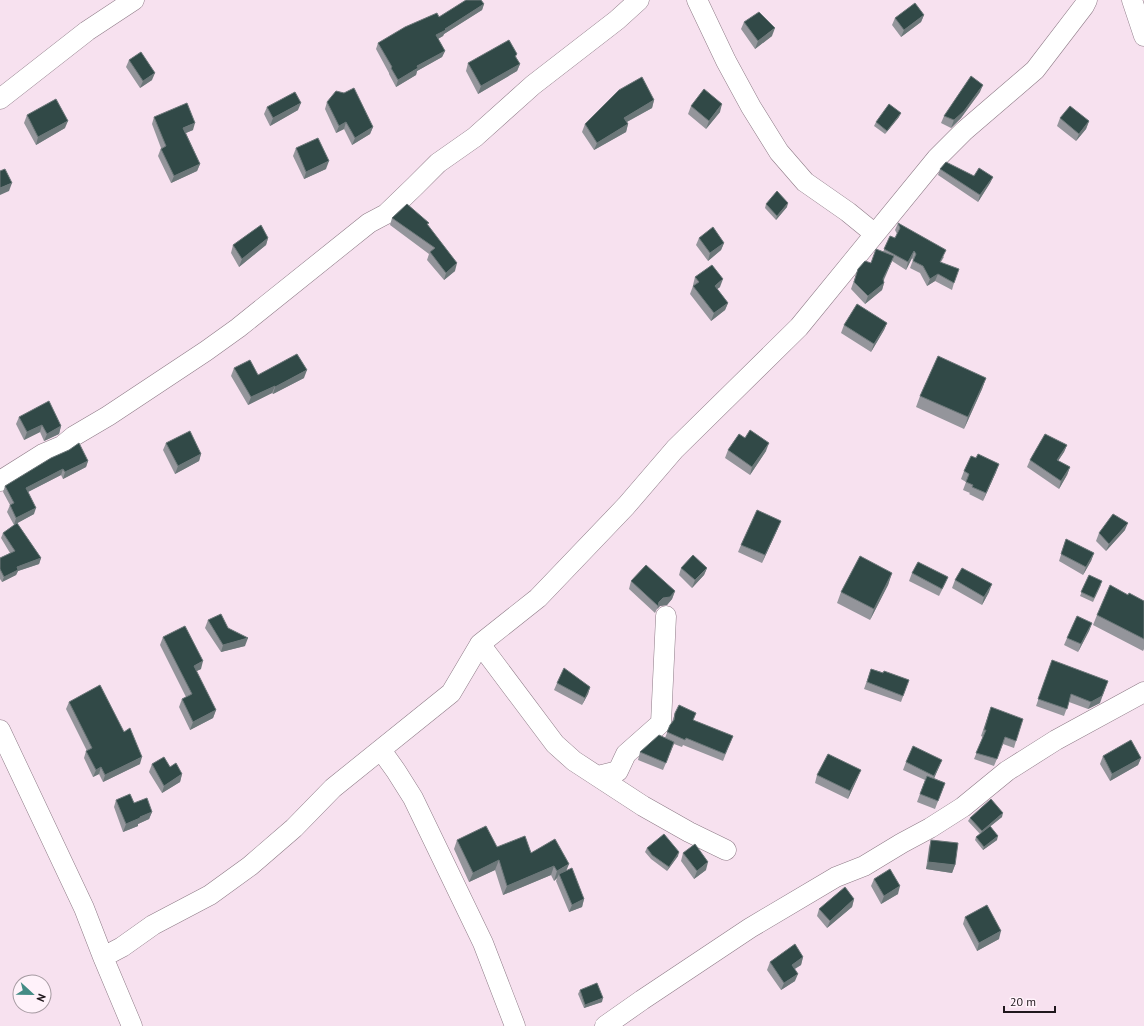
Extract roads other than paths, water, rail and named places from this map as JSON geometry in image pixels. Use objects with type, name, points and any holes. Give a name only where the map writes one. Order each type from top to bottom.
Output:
[{"type":"street","points":[[0,99],[87,31],[134,0]]},
{"type":"street","points":[[0,481],[27,463],[62,446],[74,436],[108,416],[238,328],[369,223],[386,214],[438,163],[475,137],[533,85],[617,20],[639,0]]},
{"type":"street","points":[[697,0],[726,61],[751,107],[779,152],[805,182],[848,212],[875,234]]},
{"type":"street","points":[[103,957],[122,947],[153,925],[210,895],[250,866],[294,828],[333,788],[451,693],[480,644],[538,598],[626,506],[674,449],[799,327],[937,158],[964,131],[1035,70],[1087,0]]},
{"type":"street","points":[[1132,0],[1144,36]]},
{"type":"street","points":[[598,776],[618,771],[626,754],[661,723],[666,616]]},
{"type":"street","points":[[480,644],[555,744],[574,760],[642,806],[689,832],[726,850]]},
{"type":"street","points":[[605,1026],[750,928],[836,877],[864,866],[930,828],[963,807],[1007,771],[1056,740],[1144,692]]},
{"type":"street","points":[[0,730],[84,908],[132,1026]]},
{"type":"street","points":[[381,750],[413,798],[420,812],[483,944],[515,1026]]}]
